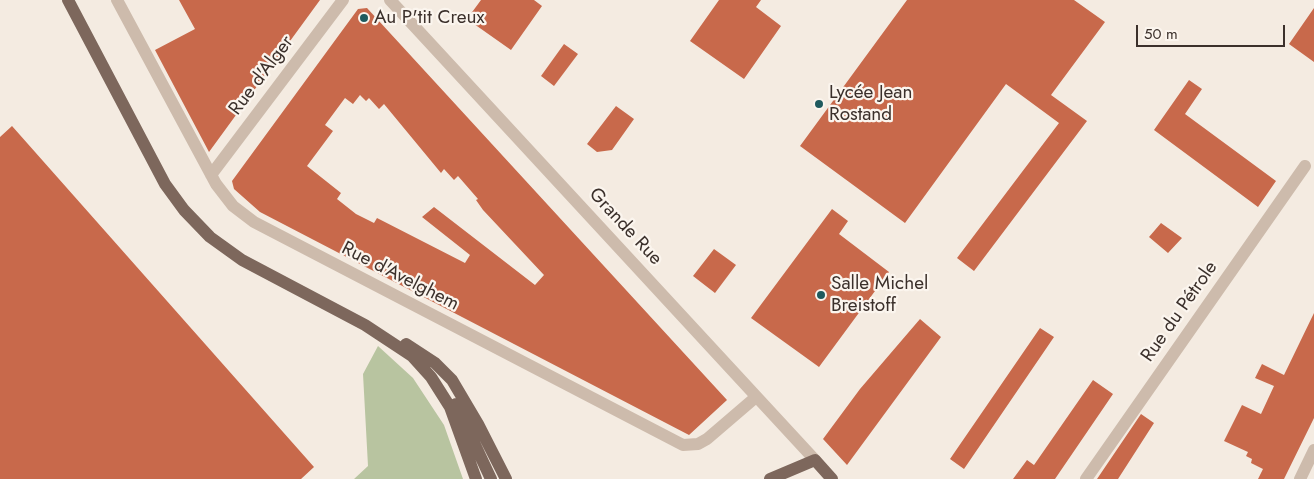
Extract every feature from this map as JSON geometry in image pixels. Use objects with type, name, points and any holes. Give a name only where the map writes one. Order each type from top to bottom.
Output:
[{"type":"main road","points":[[68,0],[165,184],[196,223],[229,252],[247,263],[365,325],[412,346],[443,370],[460,393],[506,479]]},
{"type":"main road","points":[[365,325],[412,356],[435,377],[457,405],[491,479]]},
{"type":"main road","points":[[412,356],[431,376],[450,407],[476,479]]},
{"type":"main road","points":[[770,479],[815,460]]},
{"type":"main road","name":"Grande Rue","points":[[815,460],[832,479]]},
{"type":"street","name":"Rue d'Avelghem","points":[[117,0],[211,175],[233,206],[254,222],[677,442],[691,445],[707,439],[756,397]]},
{"type":"street","name":"Rue d'Alger","points":[[211,175],[343,0]]},
{"type":"street","name":"Grande Rue","points":[[390,0],[815,460]]},
{"type":"street","name":"Rue du Pétrole","points":[[1086,479],[1304,166]]},
{"type":"street","points":[[1300,479],[1314,450]]},
{"type":"green space","points":[[378,346],[413,378],[444,425],[463,479],[354,479],[368,466],[363,374]]},
{"type":"building","points":[[179,0],[320,0],[209,152],[155,50],[195,29]]},
{"type":"building","points":[[481,0],[534,0],[542,6],[511,50],[467,19]]},
{"type":"building","points":[[719,0],[761,0],[756,7],[781,26],[744,79],[690,41]]},
{"type":"building","points":[[907,0],[1074,0],[1105,22],[1051,95],[1087,121],[974,271],[957,258],[1059,123],[1006,84],[905,223],[800,146]]},
{"type":"building","points":[[367,8],[727,400],[689,435],[260,212],[234,189],[232,181],[358,9]],"holes":[[[360,95],[366,101],[369,98],[379,109],[384,104],[441,173],[444,169],[454,180],[458,176],[478,199],[476,200],[483,210],[544,275],[535,285],[434,207],[422,217],[470,255],[465,263],[377,218],[374,223],[356,214],[337,199],[341,193],[307,166],[333,131],[325,125],[345,98],[353,104]]]},
{"type":"building","points":[[1314,8],[1314,62],[1289,44]]},
{"type":"building","points":[[564,44],[578,54],[554,86],[541,76]]},
{"type":"building","points":[[1189,80],[1202,89],[1185,114],[1276,181],[1258,207],[1154,130]]},
{"type":"building","points":[[616,106],[634,119],[612,150],[597,152],[587,144]]},
{"type":"building","points":[[12,126],[314,467],[301,479],[0,479],[0,137]]},
{"type":"building","name":"Salle Michel Breistoff","points":[[832,209],[848,221],[839,234],[889,272],[819,367],[751,318]]},
{"type":"building","points":[[1161,223],[1182,238],[1168,253],[1149,237]]},
{"type":"building","points":[[714,249],[736,265],[715,293],[693,276]]},
{"type":"building","points":[[1314,313],[1314,418],[1284,479],[1258,479],[1263,469],[1251,463],[1252,459],[1246,456],[1248,452],[1224,441],[1242,405],[1261,414],[1274,386],[1255,378],[1262,364],[1284,375]]},
{"type":"building","points":[[920,319],[941,337],[847,465],[823,439],[860,389]]},
{"type":"building","points":[[1040,328],[1054,337],[964,469],[950,459]]},
{"type":"building","points":[[1093,380],[1113,394],[1055,479],[1013,479],[1027,460],[1034,465]]},
{"type":"building","points":[[1141,414],[1154,423],[1118,479],[1097,479]]},
{"type":"place","name":"Au P'tit Creux","points":[[364,18]]},
{"type":"place","name":"Lycée Jean Rostand","points":[[819,104]]},
{"type":"place","name":"Salle Michel Breistoff","points":[[821,295]]}]
